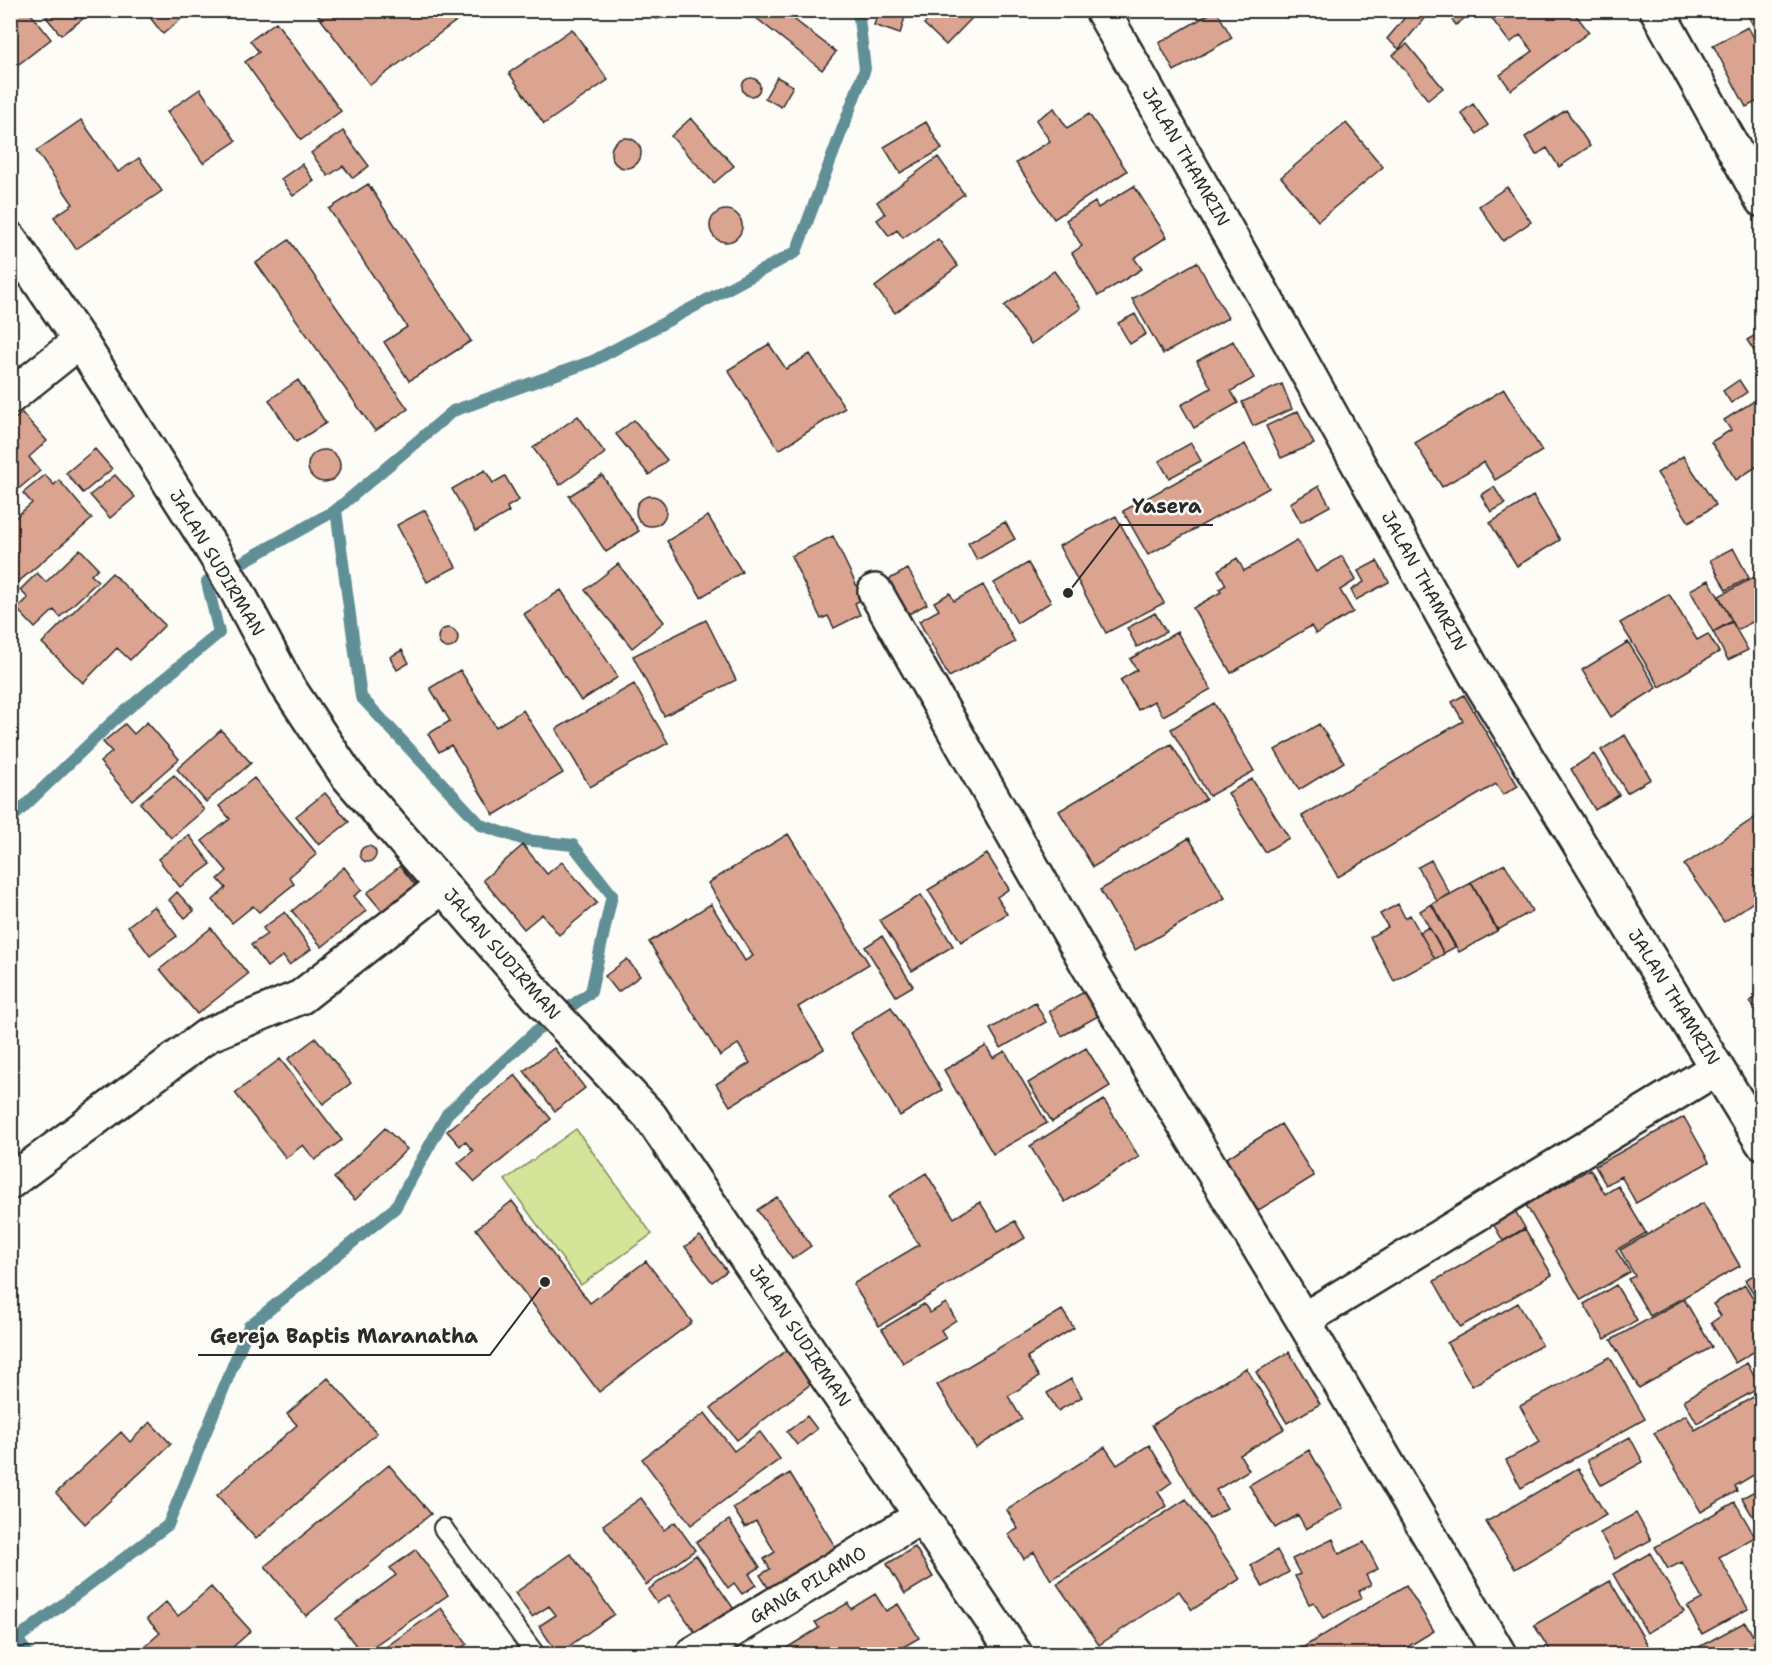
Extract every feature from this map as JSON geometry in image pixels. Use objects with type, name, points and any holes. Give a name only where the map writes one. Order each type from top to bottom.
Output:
[{"type":"street","name":"JALAN THAMRIN","points":[[1102,10],[1476,675],[1761,1142]]},
{"type":"street","points":[[1657,10],[1761,200]]},
{"type":"street","name":"JALAN SUDIRMAN","points":[[12,243],[80,341],[210,546],[237,591],[287,685],[346,774],[548,1008],[650,1116],[1015,1654]]},
{"type":"street","points":[[10,398],[80,341]]},
{"type":"street","points":[[875,591],[1089,968],[1303,1320],[1499,1654]]},
{"type":"street","points":[[10,1182],[208,1035],[301,997],[443,885]]},
{"type":"street","points":[[1303,1320],[1717,1068]]},
{"type":"street","name":"GANG PILAMO","points":[[693,1654],[922,1516]]},
{"type":"lane","points":[[442,1528],[535,1654]]},
{"type":"green space","points":[[576,1129],[652,1234],[581,1285],[505,1180]]},
{"type":"building","points":[[10,10],[28,10],[51,39],[10,71]]},
{"type":"building","points":[[55,10],[84,10],[88,15],[61,35],[46,17]]},
{"type":"building","points":[[144,10],[192,10],[163,34]]},
{"type":"building","points":[[314,10],[471,10],[370,85]]},
{"type":"building","points":[[652,10],[673,10],[657,19]]},
{"type":"building","points":[[760,10],[782,10],[836,52],[822,70],[755,17]]},
{"type":"building","points":[[879,10],[907,10],[900,34],[874,25]]},
{"type":"building","points":[[938,10],[965,10],[972,18],[946,45],[924,24]]},
{"type":"building","points":[[1216,10],[1232,38],[1174,71],[1159,43]]},
{"type":"building","points":[[1411,10],[1431,10],[1399,49],[1387,39]]},
{"type":"building","points":[[1445,10],[1475,10],[1456,25]]},
{"type":"building","points":[[1496,10],[1572,10],[1589,32],[1511,90],[1500,75],[1533,51],[1520,35],[1510,43],[1489,15]]},
{"type":"building","points":[[1762,10],[1762,42],[1746,12]]},
{"type":"building","points":[[276,22],[341,111],[301,140],[245,62],[259,52],[250,41]]},
{"type":"building","points":[[1748,27],[1762,52],[1762,99],[1746,107],[1713,45]]},
{"type":"building","points":[[572,29],[608,80],[544,124],[509,73]]},
{"type":"building","points":[[1407,44],[1443,88],[1428,100],[1393,55]]},
{"type":"building","points":[[777,77],[793,86],[781,107],[765,98]]},
{"type":"building","points":[[751,78],[757,81],[760,87],[757,93],[751,96],[745,93],[742,87],[745,81]]},
{"type":"building","points":[[200,89],[236,141],[203,163],[167,112]]},
{"type":"building","points":[[1473,104],[1488,125],[1477,134],[1461,113]]},
{"type":"building","points":[[1054,108],[1067,128],[1089,114],[1127,171],[1054,219],[1016,163],[1050,141],[1036,120]]},
{"type":"building","points":[[1566,110],[1590,146],[1559,167],[1547,148],[1536,155],[1525,137]]},
{"type":"building","points":[[691,118],[734,166],[714,183],[671,136]]},
{"type":"building","points":[[81,120],[118,172],[139,158],[162,191],[76,249],[54,217],[73,204],[36,151]]},
{"type":"building","points":[[926,122],[942,149],[900,173],[884,147]]},
{"type":"building","points":[[1346,123],[1383,167],[1318,221],[1281,177]]},
{"type":"building","points":[[343,131],[369,166],[353,178],[343,166],[328,176],[311,153]]},
{"type":"building","points":[[626,138],[637,142],[641,153],[637,164],[626,168],[615,164],[611,153],[615,142]]},
{"type":"building","points":[[938,157],[964,194],[903,238],[897,230],[889,236],[877,220],[885,214],[877,202]]},
{"type":"building","points":[[302,164],[314,181],[293,196],[281,179]]},
{"type":"building","points":[[368,184],[471,341],[409,381],[384,342],[407,327],[329,209]]},
{"type":"building","points":[[1134,186],[1167,237],[1134,258],[1142,269],[1098,296],[1072,253],[1082,246],[1066,220],[1095,202],[1098,208]]},
{"type":"building","points":[[1507,187],[1531,222],[1503,241],[1479,206]]},
{"type":"building","points":[[726,210],[737,215],[742,226],[737,237],[726,242],[715,237],[710,226],[715,215]]},
{"type":"building","points":[[938,239],[958,266],[895,313],[875,287]]},
{"type":"building","points":[[289,240],[408,409],[375,431],[256,263]]},
{"type":"building","points":[[1197,262],[1228,318],[1163,354],[1132,299]]},
{"type":"building","points":[[1054,271],[1081,308],[1031,344],[1004,306]]},
{"type":"building","points":[[1135,314],[1146,334],[1130,344],[1118,323]]},
{"type":"building","points":[[1762,331],[1762,364],[1747,340]]},
{"type":"building","points":[[1233,341],[1254,378],[1231,391],[1238,403],[1194,428],[1181,405],[1211,388],[1197,361]]},
{"type":"building","points":[[769,344],[786,369],[810,354],[845,408],[779,450],[728,370]]},
{"type":"building","points":[[298,380],[326,423],[296,442],[269,400]]},
{"type":"building","points":[[1739,380],[1747,392],[1731,403],[1723,391]]},
{"type":"building","points":[[1282,384],[1292,409],[1253,426],[1242,402]]},
{"type":"building","points":[[1504,389],[1542,451],[1495,480],[1484,462],[1442,487],[1415,443]]},
{"type":"building","points":[[1762,396],[1762,463],[1736,480],[1711,442],[1731,430],[1724,420]]},
{"type":"building","points":[[1298,411],[1314,444],[1281,458],[1266,426]]},
{"type":"building","points":[[22,413],[47,441],[29,457],[40,471],[10,496],[10,423]]},
{"type":"building","points":[[578,416],[605,453],[560,485],[533,448]]},
{"type":"building","points":[[634,420],[667,460],[649,475],[616,434]]},
{"type":"building","points":[[1191,443],[1201,461],[1169,478],[1159,461]]},
{"type":"building","points":[[1245,444],[1269,488],[1148,555],[1123,511]]},
{"type":"building","points":[[95,449],[112,469],[83,493],[66,473]]},
{"type":"building","points":[[324,450],[335,455],[340,466],[335,477],[324,482],[313,477],[308,466],[313,455]]},
{"type":"building","points":[[1683,456],[1716,505],[1689,522],[1657,473]]},
{"type":"building","points":[[485,470],[493,483],[505,476],[519,500],[507,507],[509,512],[476,531],[452,489]]},
{"type":"building","points":[[45,475],[54,485],[59,480],[92,519],[10,589],[10,522],[32,503],[23,493]]},
{"type":"building","points":[[115,475],[135,497],[110,518],[90,495]]},
{"type":"building","points":[[602,475],[639,531],[606,552],[569,496]]},
{"type":"building","points":[[1319,486],[1330,506],[1301,522],[1290,503]]},
{"type":"building","points":[[1494,487],[1505,504],[1491,512],[1481,495]]},
{"type":"building","points":[[651,496],[662,500],[666,511],[662,522],[651,526],[640,522],[636,511],[640,500]]},
{"type":"building","points":[[1533,496],[1560,540],[1517,566],[1490,523]]},
{"type":"building","points":[[425,510],[456,567],[427,582],[397,525]]},
{"type":"building","points":[[708,516],[742,572],[701,597],[667,541]]},
{"type":"building","points":[[1116,516],[1164,603],[1106,633],[1059,546]]},
{"type":"building","points":[[1005,522],[1015,539],[977,560],[968,543]]},
{"type":"building","points":[[833,536],[863,599],[855,603],[860,615],[834,628],[828,616],[821,619],[791,556]]},
{"type":"building","points":[[1297,540],[1316,572],[1342,556],[1356,580],[1340,590],[1353,612],[1316,634],[1311,626],[1231,673],[1193,608],[1221,592],[1219,589],[1226,585],[1218,570],[1237,558],[1244,571]]},
{"type":"building","points":[[1733,548],[1749,578],[1726,590],[1710,560]]},
{"type":"building","points":[[80,549],[98,568],[91,575],[98,581],[60,617],[54,610],[35,628],[17,609],[28,598],[20,590],[37,573],[46,582]]},
{"type":"building","points":[[1377,561],[1389,582],[1356,600],[1351,590],[1364,582],[1358,571]]},
{"type":"building","points":[[1028,563],[1051,602],[1017,623],[994,583]]},
{"type":"building","points":[[618,564],[664,622],[632,648],[585,590]]},
{"type":"building","points":[[908,569],[927,604],[907,615],[882,583]]},
{"type":"building","points":[[112,573],[165,625],[130,660],[117,648],[83,683],[42,643]]},
{"type":"building","points":[[1762,573],[1762,617],[1737,630],[1719,596]]},
{"type":"building","points":[[1709,580],[1732,621],[1713,632],[1690,590]]},
{"type":"building","points":[[983,585],[1015,642],[949,677],[919,621],[939,610],[934,602],[950,593],[954,601]]},
{"type":"building","points":[[561,590],[618,677],[581,701],[524,614]]},
{"type":"building","points":[[1669,594],[1697,640],[1708,634],[1719,652],[1660,687],[1620,623]]},
{"type":"building","points":[[1155,613],[1166,632],[1137,647],[1127,628]]},
{"type":"building","points":[[706,620],[736,680],[664,716],[633,656]]},
{"type":"building","points":[[1732,622],[1748,650],[1728,660],[1713,632]]},
{"type":"building","points":[[448,628],[455,631],[458,638],[455,645],[448,648],[441,645],[438,638],[441,631]]},
{"type":"building","points":[[1177,632],[1211,689],[1163,716],[1154,701],[1138,710],[1120,680],[1137,670],[1130,659]]},
{"type":"building","points":[[1628,642],[1657,688],[1611,717],[1582,670]]},
{"type":"building","points":[[402,650],[409,663],[397,670],[390,657]]},
{"type":"building","points":[[460,670],[496,727],[523,710],[563,773],[494,815],[451,745],[439,752],[428,734],[450,721],[430,688]]},
{"type":"building","points":[[634,684],[668,743],[590,787],[556,729]]},
{"type":"building","points":[[1464,695],[1518,786],[1503,795],[1496,784],[1338,877],[1302,816],[1463,721],[1452,702]]},
{"type":"building","points":[[1214,703],[1254,771],[1209,796],[1171,729]]},
{"type":"building","points":[[147,722],[179,759],[132,800],[100,762],[112,752],[103,742],[125,724],[134,734]]},
{"type":"building","points":[[1319,724],[1344,762],[1299,790],[1275,750]]},
{"type":"building","points":[[221,730],[251,763],[206,802],[177,769]]},
{"type":"building","points":[[1625,735],[1651,779],[1627,793],[1601,750]]},
{"type":"building","points":[[1171,744],[1206,799],[1093,867],[1059,811]]},
{"type":"building","points":[[1594,754],[1619,795],[1595,810],[1571,769]]},
{"type":"building","points":[[174,775],[204,810],[171,838],[140,803]]},
{"type":"building","points":[[254,778],[317,854],[289,877],[294,884],[259,912],[253,906],[232,923],[213,900],[226,888],[218,879],[227,871],[202,841],[230,819],[219,806]]},
{"type":"building","points":[[1252,779],[1289,838],[1265,852],[1228,793]]},
{"type":"building","points":[[325,793],[349,822],[319,845],[296,816]]},
{"type":"building","points":[[1762,813],[1762,896],[1724,922],[1684,865]]},
{"type":"building","points":[[788,834],[869,964],[798,1007],[824,1049],[730,1106],[716,1084],[750,1063],[738,1044],[720,1056],[649,942],[711,904],[745,961],[753,956],[708,883]]},
{"type":"building","points":[[189,835],[211,864],[180,887],[158,859]]},
{"type":"building","points":[[1189,838],[1225,898],[1135,950],[1100,890]]},
{"type":"building","points":[[523,845],[547,874],[562,862],[597,903],[559,935],[542,914],[524,929],[483,880]]},
{"type":"building","points":[[365,846],[371,846],[376,854],[374,860],[365,862],[360,857],[360,851]]},
{"type":"building","points":[[987,854],[1009,889],[997,897],[1007,914],[961,942],[928,890]]},
{"type":"building","points":[[1431,860],[1450,894],[1437,901],[1418,867]]},
{"type":"building","points":[[1505,864],[1532,911],[1498,930],[1471,882]]},
{"type":"building","points":[[400,866],[416,886],[383,912],[367,893]]},
{"type":"building","points":[[344,867],[362,890],[354,896],[366,911],[322,947],[292,911]]},
{"type":"building","points":[[1471,883],[1497,931],[1459,952],[1432,904]]},
{"type":"building","points":[[177,892],[194,911],[185,918],[169,900]]},
{"type":"building","points":[[921,895],[953,946],[912,971],[880,920]]},
{"type":"building","points":[[1398,904],[1405,918],[1410,915],[1435,959],[1394,981],[1370,937],[1388,927],[1380,914]]},
{"type":"building","points":[[1431,904],[1455,947],[1444,953],[1420,911]]},
{"type":"building","points":[[154,906],[177,936],[150,956],[128,926]]},
{"type":"building","points":[[285,912],[311,949],[289,965],[283,956],[267,967],[251,945],[267,934],[263,928]]},
{"type":"building","points":[[1429,927],[1444,954],[1435,959],[1420,932]]},
{"type":"building","points":[[211,928],[248,974],[197,1014],[160,969]]},
{"type":"building","points":[[882,936],[913,986],[896,996],[865,947]]},
{"type":"building","points":[[627,959],[640,976],[618,992],[605,976]]},
{"type":"building","points":[[1086,991],[1100,1015],[1062,1036],[1049,1011]]},
{"type":"building","points":[[1762,994],[1762,1021],[1750,1001]]},
{"type":"building","points":[[1035,1002],[1046,1022],[1001,1048],[990,1029]]},
{"type":"building","points":[[891,1007],[942,1090],[900,1116],[850,1033]]},
{"type":"building","points":[[316,1038],[351,1083],[323,1104],[288,1059]]},
{"type":"building","points":[[986,1046],[993,1058],[1005,1051],[1047,1123],[993,1154],[944,1070]]},
{"type":"building","points":[[554,1048],[585,1088],[555,1111],[524,1071]]},
{"type":"building","points":[[1086,1048],[1110,1086],[1052,1122],[1028,1083]]},
{"type":"building","points":[[280,1059],[342,1140],[315,1160],[303,1145],[286,1158],[235,1093]]},
{"type":"building","points":[[515,1075],[551,1119],[475,1182],[458,1163],[473,1151],[465,1141],[460,1146],[447,1131]]},
{"type":"building","points":[[1104,1100],[1139,1157],[1065,1202],[1030,1146]]},
{"type":"building","points":[[1684,1117],[1709,1162],[1636,1203],[1621,1176],[1606,1185],[1595,1166]]},
{"type":"building","points":[[1281,1124],[1314,1176],[1257,1211],[1225,1159]]},
{"type":"building","points":[[385,1128],[407,1149],[355,1200],[334,1178]]},
{"type":"building","points":[[1590,1169],[1605,1194],[1618,1186],[1646,1233],[1616,1250],[1630,1272],[1581,1300],[1526,1205]]},
{"type":"building","points":[[926,1173],[954,1218],[980,1202],[998,1231],[1015,1221],[1025,1238],[879,1326],[853,1284],[919,1245],[889,1196]]},
{"type":"building","points":[[777,1197],[811,1246],[792,1259],[757,1210]]},
{"type":"building","points":[[512,1201],[590,1303],[646,1261],[692,1322],[599,1392],[476,1229]]},
{"type":"building","points":[[1703,1203],[1740,1266],[1650,1316],[1628,1279],[1635,1276],[1620,1250]]},
{"type":"building","points":[[1513,1207],[1525,1228],[1503,1241],[1491,1220]]},
{"type":"building","points":[[1525,1229],[1552,1275],[1460,1327],[1434,1281]]},
{"type":"building","points":[[700,1236],[727,1271],[712,1282],[685,1247]]},
{"type":"building","points":[[1762,1270],[1762,1306],[1745,1280]]},
{"type":"building","points":[[1616,1285],[1637,1320],[1605,1339],[1584,1304]]},
{"type":"building","points":[[1745,1285],[1762,1312],[1762,1347],[1735,1363],[1711,1323],[1721,1316],[1713,1304]]},
{"type":"building","points":[[1684,1299],[1712,1347],[1639,1388],[1611,1340]]},
{"type":"building","points":[[946,1303],[956,1320],[941,1330],[946,1338],[903,1363],[882,1329],[924,1304],[930,1313]]},
{"type":"building","points":[[1518,1303],[1542,1345],[1472,1386],[1447,1343]]},
{"type":"building","points":[[1062,1310],[1074,1328],[1027,1357],[1039,1377],[1008,1396],[1022,1419],[976,1448],[937,1385]]},
{"type":"building","points":[[787,1350],[812,1383],[737,1440],[711,1408]]},
{"type":"building","points":[[1289,1352],[1320,1404],[1287,1423],[1256,1372]]},
{"type":"building","points":[[1610,1357],[1645,1419],[1521,1488],[1506,1460],[1540,1442],[1520,1406]]},
{"type":"building","points":[[1747,1363],[1761,1387],[1697,1423],[1684,1400]]},
{"type":"building","points":[[1246,1368],[1284,1429],[1240,1455],[1249,1470],[1216,1490],[1227,1508],[1209,1519],[1152,1425]]},
{"type":"building","points":[[328,1378],[377,1433],[256,1539],[217,1495],[297,1425],[287,1414]]},
{"type":"building","points":[[1071,1379],[1082,1397],[1058,1411],[1047,1393]]},
{"type":"building","points":[[1762,1392],[1762,1470],[1735,1486],[1737,1491],[1701,1512],[1654,1433],[1686,1415],[1695,1430]]},
{"type":"building","points":[[705,1413],[734,1451],[760,1432],[780,1459],[691,1525],[642,1459]]},
{"type":"building","points":[[807,1416],[817,1429],[797,1445],[787,1432]]},
{"type":"building","points":[[150,1422],[171,1444],[85,1524],[56,1493],[121,1432],[130,1442]]},
{"type":"building","points":[[1630,1437],[1643,1462],[1601,1485],[1587,1460]]},
{"type":"building","points":[[1149,1445],[1172,1482],[1158,1492],[1167,1506],[1051,1580],[1034,1552],[1024,1559],[1008,1534],[1018,1529],[1007,1510],[1105,1447],[1117,1465]]},
{"type":"building","points":[[1309,1450],[1343,1508],[1306,1529],[1298,1515],[1275,1528],[1249,1485]]},
{"type":"building","points":[[389,1465],[431,1514],[306,1616],[265,1566]]},
{"type":"building","points":[[1578,1468],[1606,1515],[1515,1569],[1486,1522]]},
{"type":"building","points":[[790,1473],[836,1548],[769,1589],[760,1575],[770,1569],[764,1559],[775,1552],[756,1521],[745,1527],[733,1508]]},
{"type":"building","points":[[1762,1487],[1762,1532],[1742,1498]]},
{"type":"building","points":[[641,1498],[664,1530],[675,1522],[695,1550],[646,1585],[603,1525]]},
{"type":"building","points":[[1186,1499],[1240,1579],[1192,1610],[1179,1591],[1099,1645],[1057,1584]]},
{"type":"building","points":[[1735,1502],[1755,1537],[1719,1557],[1748,1609],[1702,1634],[1687,1607],[1702,1599],[1682,1562],[1668,1569],[1655,1547]]},
{"type":"building","points":[[1636,1513],[1651,1540],[1615,1559],[1600,1533]]},
{"type":"building","points":[[729,1520],[760,1567],[749,1574],[756,1585],[742,1594],[734,1583],[728,1588],[696,1542]]},
{"type":"building","points":[[1333,1539],[1339,1554],[1364,1542],[1378,1569],[1366,1575],[1371,1585],[1359,1591],[1362,1598],[1323,1618],[1314,1602],[1309,1604],[1295,1576],[1300,1574],[1292,1559]]},
{"type":"building","points":[[915,1547],[933,1577],[905,1594],[887,1564]]},
{"type":"building","points":[[416,1550],[448,1595],[362,1654],[336,1619],[396,1575],[390,1568]]},
{"type":"building","points":[[1277,1550],[1289,1572],[1263,1587],[1251,1565]]},
{"type":"building","points":[[1650,1553],[1684,1612],[1647,1633],[1613,1574]]},
{"type":"building","points":[[571,1554],[614,1614],[558,1654],[539,1626],[556,1615],[549,1606],[532,1617],[515,1593]]},
{"type":"building","points":[[696,1555],[734,1609],[697,1635],[669,1595],[657,1603],[648,1590]]},
{"type":"building","points":[[1610,1581],[1653,1654],[1552,1654],[1534,1625]]},
{"type":"building","points":[[1406,1585],[1434,1631],[1396,1654],[1292,1654]]},
{"type":"building","points":[[211,1587],[251,1631],[225,1654],[136,1654],[160,1633],[147,1619],[166,1602],[178,1616]]},
{"type":"building","points":[[875,1594],[886,1611],[898,1604],[919,1638],[891,1654],[789,1654],[785,1649],[819,1628],[815,1622],[848,1603],[851,1609]]},
{"type":"building","points":[[441,1608],[467,1644],[452,1654],[376,1654]]},
{"type":"building","points":[[1745,1622],[1762,1654],[1686,1654]]},
{"type":"waterway","points":[[28,1654],[17,1639],[168,1525],[249,1326],[395,1208],[447,1114],[536,1031],[591,992],[612,895],[573,845],[525,840],[481,825],[361,697],[336,510],[453,411],[593,361],[796,252],[865,69],[858,10]]},
{"type":"waterway","points":[[10,820],[112,722],[219,633],[207,582],[336,510]]},
{"type":"place","name":"Yasera","points":[[1068,593]]},
{"type":"place","name":"Gereja Baptis Maranatha","points":[[545,1282]]}]
